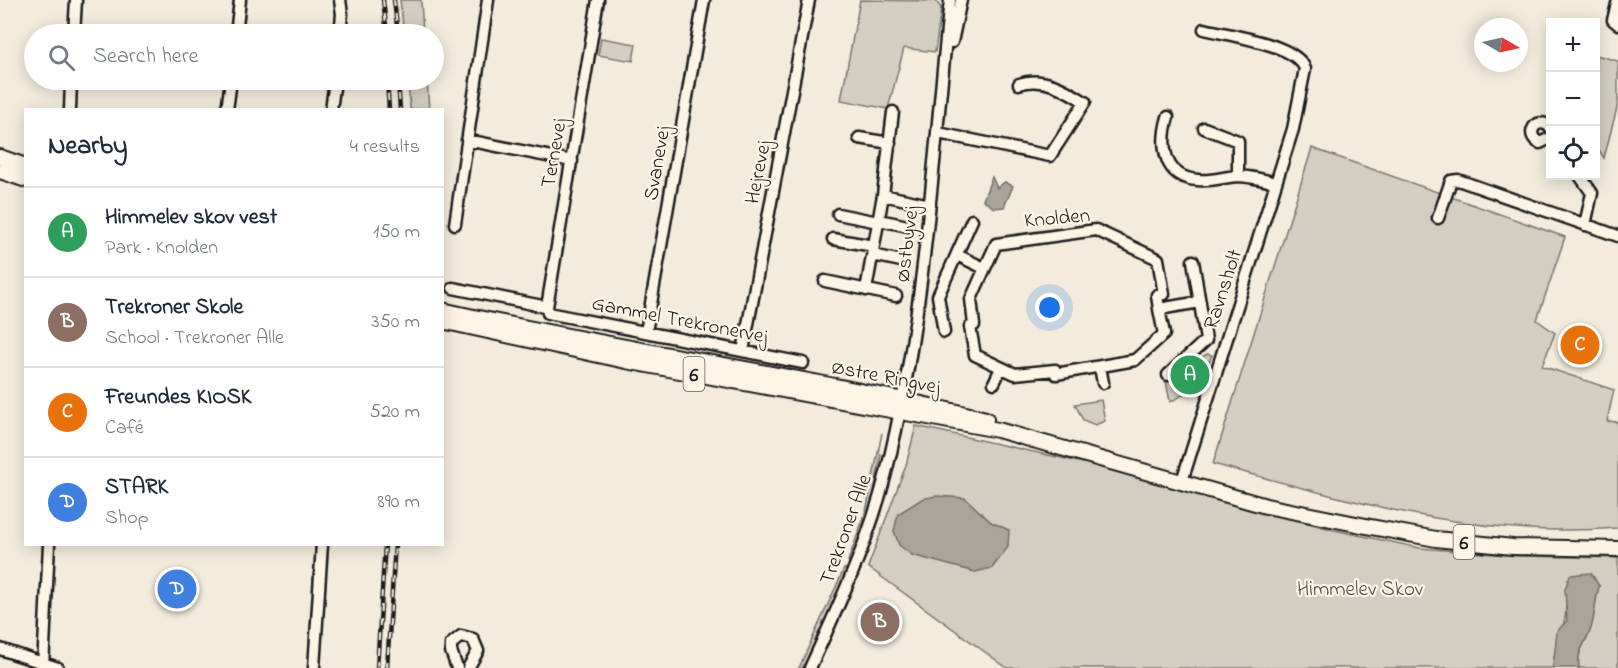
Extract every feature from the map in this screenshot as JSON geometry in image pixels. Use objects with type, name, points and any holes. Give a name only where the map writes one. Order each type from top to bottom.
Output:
[{"type":"main road","points":[[0,157],[24,165]]},
{"type":"main road","points":[[0,171],[24,179]]},
{"type":"main road","name":"Østre Ringvej","points":[[444,310],[901,406],[1040,432],[1183,478],[1313,514],[1447,540],[1513,548],[1618,549]]},
{"type":"main road","name":"Østre Ringvej","points":[[444,321],[637,363],[901,406]]},
{"type":"street","points":[[75,24],[76,0]]},
{"type":"street","points":[[237,24],[240,0]]},
{"type":"street","points":[[340,0],[341,24]]},
{"type":"street","points":[[455,224],[488,0]]},
{"type":"street","name":"Ternevej","points":[[547,310],[598,0]]},
{"type":"street","name":"Svanevej","points":[[646,332],[704,0]]},
{"type":"street","name":"Hejrevej","points":[[743,351],[809,0]]},
{"type":"street","name":"Østbyvej","points":[[901,406],[930,205],[950,0]]},
{"type":"street","name":"Østbyvej","points":[[942,92],[961,0]]},
{"type":"street","points":[[1618,0],[1613,20],[1618,24]]},
{"type":"street","name":"Ravnsholt","points":[[1183,478],[1293,129],[1305,69],[1303,63],[1276,46],[1204,29]]},
{"type":"street","points":[[938,133],[1050,156],[1085,102],[1051,84],[1029,80],[1018,84]]},
{"type":"street","points":[[70,108],[71,90]]},
{"type":"street","points":[[227,108],[230,90]]},
{"type":"street","points":[[331,108],[334,90]]},
{"type":"street","points":[[866,290],[883,195],[893,112]]},
{"type":"street","points":[[1168,117],[1163,134],[1163,153],[1178,174],[1198,180],[1238,176],[1276,183]]},
{"type":"street","points":[[1546,141],[1540,143],[1534,140],[1531,134],[1533,127],[1539,123],[1549,126]]},
{"type":"street","points":[[1204,128],[1238,141],[1238,176]]},
{"type":"street","points":[[860,138],[890,144]]},
{"type":"street","points":[[467,140],[572,161]]},
{"type":"street","points":[[1438,219],[1451,181],[1458,180],[1618,236]]},
{"type":"street","points":[[1583,180],[1592,193],[1585,225]]},
{"type":"street","points":[[883,195],[930,205]]},
{"type":"street","points":[[838,214],[908,226]]},
{"type":"street","points":[[944,332],[938,296],[972,220]]},
{"type":"street","name":"Knolden","points":[[1096,230],[1158,259],[1164,294],[1157,295],[1160,309],[1164,334],[1135,360],[1056,374],[1055,370],[1015,374],[975,355],[970,327],[974,325],[971,299],[996,244],[1096,230]]},
{"type":"street","points":[[833,239],[901,261]]},
{"type":"street","points":[[957,255],[984,268]]},
{"type":"street","points":[[1193,261],[1206,340]]},
{"type":"street","points":[[825,281],[896,296]]},
{"type":"street","name":"Gammel Trekronervej","points":[[453,288],[646,332],[804,363]]},
{"type":"street","points":[[919,293],[938,296]]},
{"type":"street","points":[[1160,309],[1200,302]]},
{"type":"street","points":[[1206,340],[1224,347]]},
{"type":"street","points":[[1168,375],[1206,340]]},
{"type":"street","points":[[1100,367],[1103,383]]},
{"type":"street","points":[[994,383],[1001,368]]},
{"type":"street","name":"Trekroner Alle","points":[[810,668],[853,570],[876,507],[901,406]]},
{"type":"street","points":[[43,665],[49,546]]},
{"type":"street","points":[[314,668],[322,546]]},
{"type":"street","points":[[457,668],[451,644],[455,639],[468,636],[473,639],[478,651],[468,668]]},
{"type":"street","points":[[0,649],[43,665],[58,668]]},
{"type":"green space","points":[[400,0],[421,0],[422,24],[403,24]]},
{"type":"green space","points":[[860,0],[936,1],[941,8],[935,52],[904,48],[888,109],[841,100]]},
{"type":"green space","points":[[601,38],[636,44],[633,61],[598,55]]},
{"type":"green space","points":[[1600,56],[1618,61],[1618,104],[1604,158],[1600,152]]},
{"type":"green space","points":[[409,90],[428,90],[429,108],[410,108]]},
{"type":"green space","points":[[1312,148],[1565,237],[1537,320],[1555,333],[1542,366],[1614,390],[1607,421],[1618,422],[1618,528],[1565,530],[1463,523],[1363,503],[1213,464]]},
{"type":"green space","points":[[1207,354],[1212,355],[1201,378],[1191,389],[1170,402],[1166,381]]},
{"type":"green space","points":[[1101,400],[1105,421],[1095,425],[1083,420],[1075,404]]},
{"type":"green space","name":"Himmelev Skov","points":[[916,426],[1102,467],[1334,530],[1420,548],[1518,556],[1618,558],[1618,668],[1579,668],[1579,657],[1591,628],[1599,586],[1566,606],[1553,668],[1007,668],[868,567],[906,465]]},
{"type":"green space","points":[[882,433],[878,453],[881,454],[871,509],[850,565],[848,561],[866,511]]},
{"type":"green space","points":[[849,568],[804,668],[799,668],[844,569]]},
{"type":"shaded area","points":[[992,177],[997,188],[1005,182],[1013,186],[1004,207],[994,208],[983,200]]},
{"type":"shaded area","points":[[936,496],[965,498],[991,522],[1009,530],[1008,547],[992,568],[975,572],[912,555],[899,545],[894,531],[898,514],[922,499]]},
{"type":"shaded area","points":[[1591,573],[1599,586],[1591,628],[1579,657],[1579,668],[1553,668],[1557,631],[1567,621],[1565,589],[1570,575]]},
{"type":"railway","points":[[383,0],[386,24]]},
{"type":"railway","points":[[394,0],[397,24]]},
{"type":"railway","points":[[388,90],[389,108]]},
{"type":"railway","points":[[399,90],[400,108]]},
{"type":"railway","points":[[377,668],[385,546]]},
{"type":"railway","points":[[387,668],[395,546]]},
{"type":"place","name":"Freundes KIOSK","points":[[1580,345]]},
{"type":"place","name":"Himmelev skov vest","points":[[1190,375]]},
{"type":"place","name":"STARK","points":[[177,589]]},
{"type":"place","name":"Trekroner Skole","points":[[880,622]]}]
